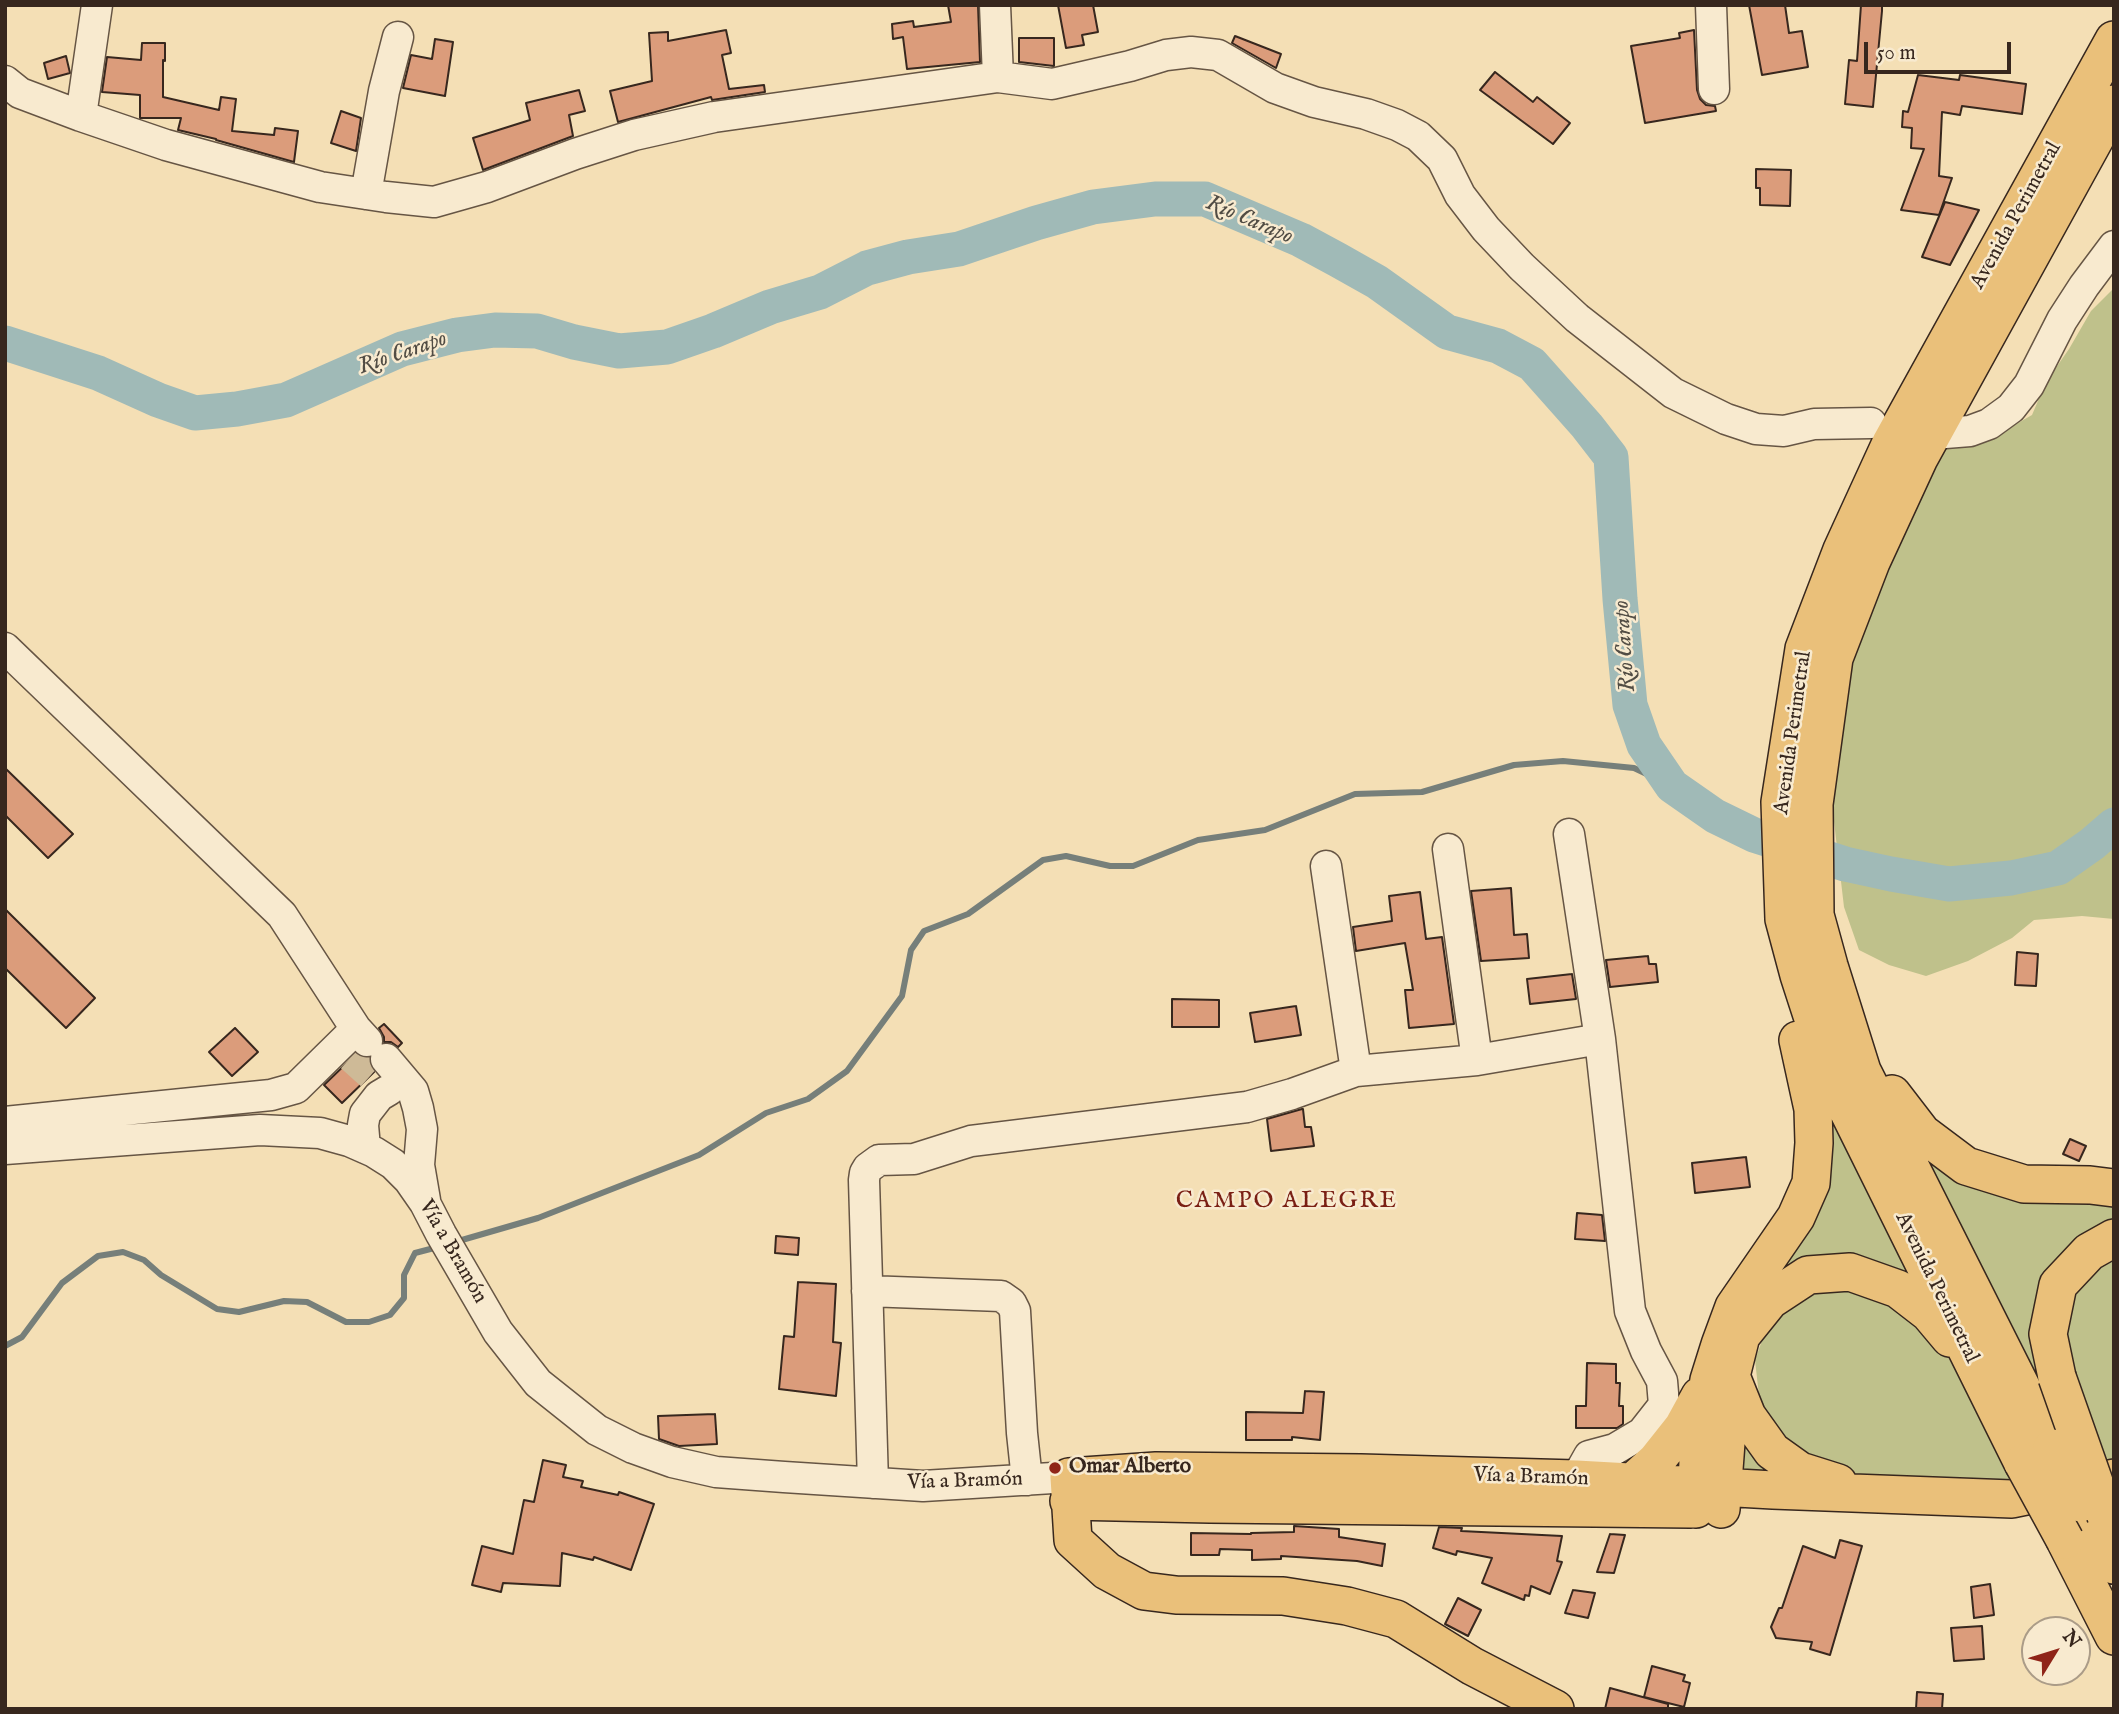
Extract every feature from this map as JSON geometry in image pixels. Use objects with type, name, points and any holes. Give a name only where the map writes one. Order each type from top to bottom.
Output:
[{"type":"main road","name":"Avenida Perimetral","points":[[2114,40],[1891,443],[1842,550],[1804,649],[1797,803],[1799,975],[1833,1080],[2038,1455],[2098,1524],[2114,1565]]},
{"type":"main road","name":"Avenida Perimetral","points":[[1797,803],[1834,658],[1871,562],[1919,458],[2114,104]]},
{"type":"main road","points":[[1800,917],[1891,1092],[1922,1132],[1966,1166],[2024,1184],[2114,1188]]},
{"type":"main road","points":[[1709,1498],[1720,1378],[1720,1345],[1734,1307],[1796,1217],[1811,1183],[1813,1109],[1781,972],[1800,917]]},
{"type":"main road","points":[[2098,1524],[2057,1377],[2048,1334],[2058,1285],[2089,1252],[2114,1238]]},
{"type":"main road","points":[[1627,1482],[1635,1480],[1656,1461],[1683,1427],[1720,1378],[1741,1336],[1770,1300],[1808,1275],[1850,1272],[1898,1289],[1929,1313],[1961,1351],[2038,1455]]},
{"type":"main road","points":[[1720,1378],[1772,1451],[1800,1471],[1879,1495]]},
{"type":"main road","name":"Vía a Bramón","points":[[1069,1489],[1170,1471],[1576,1479],[1627,1482],[1709,1498],[2013,1524],[2098,1524]]},
{"type":"main road","name":"Vía a Bramón","points":[[1069,1489],[1210,1504],[1879,1495],[2012,1499],[2114,1478]]},
{"type":"main road","points":[[1069,1489],[1073,1540],[1107,1571],[1144,1591],[1176,1595],[1283,1596],[1347,1606],[1396,1619],[1472,1666],[1555,1709]]},
{"type":"main road","name":"Avenida Perimetral","points":[[2098,1524],[2114,1636]]},
{"type":"street","points":[[82,117],[97,5]]},
{"type":"street","points":[[995,5],[998,77]]},
{"type":"street","points":[[1711,5],[1714,89]]},
{"type":"street","points":[[366,194],[384,90],[398,37]]},
{"type":"street","points":[[5,81],[20,93],[166,145],[320,187],[434,202],[487,187],[634,135],[714,117],[998,77],[1052,84],[1166,55],[1191,52],[1218,55],[1275,88],[1314,102],[1366,114],[1418,136],[1442,159],[1460,195],[1486,229],[1522,267],[1577,318],[1673,393],[1726,419],[1756,429],[1784,431],[1814,424],[1871,423]]},
{"type":"street","points":[[1945,433],[1970,431],[1989,424],[2011,408],[2029,385],[2062,320],[2114,246]]},
{"type":"street","points":[[5,648],[282,915],[365,1057],[379,1096],[365,1114],[365,1148]]},
{"type":"street","points":[[1569,834],[1600,1039],[1630,1311],[1662,1381],[1664,1405],[1642,1433],[1615,1449],[1589,1456],[1576,1479]]},
{"type":"street","points":[[1448,849],[1477,1060]]},
{"type":"street","points":[[1326,866],[1356,1071]]},
{"type":"street","points":[[873,1483],[865,1173],[879,1160],[914,1158],[971,1140],[1247,1107],[1356,1071],[1477,1060],[1600,1039]]},
{"type":"street","points":[[365,1057],[404,1078],[413,1091],[422,1129],[419,1165],[425,1203]]},
{"type":"street","points":[[5,1122],[271,1096],[296,1088],[365,1057]]},
{"type":"street","name":"Vía a Bramón","points":[[5,1149],[260,1130],[320,1133],[349,1141],[393,1164],[409,1180],[425,1203],[498,1332],[538,1383],[597,1430],[633,1448],[672,1462],[716,1472],[923,1486],[1027,1480],[1069,1489]]},
{"type":"street","points":[[867,1292],[1000,1296],[1011,1303],[1015,1311],[1027,1480]]},
{"type":"green space","points":[[2114,288],[2114,919],[2082,916],[2034,920],[2012,938],[1968,961],[1926,976],[1889,965],[1859,950],[1844,907],[1829,779],[1837,698],[1927,449],[1990,439],[2032,415],[2046,382],[2091,311]]},
{"type":"green space","points":[[1813,1018],[1840,1093],[1871,1164],[1946,1309],[1905,1276],[1849,1258],[1802,1265],[1776,1285],[1749,1315],[1731,1344],[1727,1373],[1733,1409],[1759,1447],[1787,1471],[1803,1480],[1705,1476],[1699,1444],[1717,1357],[1745,1303],[1803,1224],[1821,1186],[1827,1145],[1823,1103],[1813,1062]]},
{"type":"green space","points":[[1906,1131],[2114,1199],[2114,1237],[2058,1284],[2047,1402]]},
{"type":"green space","points":[[2114,1259],[2114,1459],[2085,1473],[2063,1326],[2077,1293],[2096,1268]]},
{"type":"green space","points":[[1828,1284],[1874,1291],[1933,1328],[2008,1431],[2018,1487],[1879,1481],[1835,1470],[1791,1446],[1760,1405],[1755,1360],[1769,1321]]},
{"type":"building","points":[[948,5],[978,5],[980,62],[907,69],[903,37],[893,39],[892,24],[913,21],[914,27],[951,22]]},
{"type":"building","points":[[1058,5],[1093,5],[1098,32],[1082,35],[1084,45],[1066,48]]},
{"type":"building","points":[[1749,5],[1785,5],[1789,33],[1802,31],[1808,67],[1762,75]]},
{"type":"building","points":[[1861,5],[1882,5],[1873,107],[1845,104],[1849,60],[1857,61]]},
{"type":"building","points":[[726,30],[731,53],[722,55],[729,89],[764,85],[765,92],[712,100],[711,97],[618,122],[610,91],[652,81],[649,33],[668,32],[668,41]]},
{"type":"building","points":[[1694,30],[1697,90],[1700,99],[1706,105],[1715,106],[1716,111],[1645,123],[1631,46],[1680,38],[1679,33]]},
{"type":"building","points":[[1235,36],[1281,54],[1276,68],[1232,43]]},
{"type":"building","points":[[1019,38],[1054,38],[1054,66],[1019,62]]},
{"type":"building","points":[[435,39],[453,42],[445,96],[403,88],[411,55],[432,59]]},
{"type":"building","points":[[142,43],[165,43],[163,97],[219,110],[221,97],[236,99],[232,131],[274,135],[275,128],[298,131],[294,162],[178,130],[181,118],[140,118],[140,95],[102,92],[107,57],[141,60]]},
{"type":"building","points":[[66,56],[70,73],[48,79],[44,63]]},
{"type":"building","points":[[1495,72],[1533,102],[1537,97],[1570,123],[1553,144],[1480,90]]},
{"type":"building","points":[[1918,75],[1959,80],[1960,75],[2026,84],[2022,114],[1962,106],[1960,115],[1942,112],[1939,176],[1952,178],[1939,215],[1901,210],[1924,149],[1911,148],[1912,128],[1902,127],[1903,111],[1908,112]]},
{"type":"building","points":[[579,90],[585,111],[569,115],[573,136],[483,170],[473,138],[530,120],[526,103]]},
{"type":"building","points":[[341,111],[361,118],[356,151],[331,143]]},
{"type":"building","points":[[1756,169],[1791,170],[1790,206],[1760,205]]},
{"type":"building","points":[[1945,202],[1979,210],[1950,265],[1922,257]]},
{"type":"building","points":[[5,768],[73,834],[48,858],[5,815]]},
{"type":"building","points":[[1511,888],[1514,935],[1527,934],[1529,958],[1481,961],[1471,891]]},
{"type":"building","points":[[1420,892],[1426,939],[1442,937],[1454,1024],[1409,1028],[1405,990],[1413,990],[1405,943],[1356,951],[1353,927],[1392,921],[1389,896]]},
{"type":"building","points":[[5,909],[95,998],[66,1028],[5,968]]},
{"type":"building","points":[[2017,952],[2038,954],[2036,986],[2015,985]]},
{"type":"building","points":[[1648,956],[1649,964],[1656,964],[1658,982],[1610,987],[1606,960]]},
{"type":"building","points":[[1572,974],[1576,999],[1530,1004],[1527,979]]},
{"type":"building","points":[[1172,999],[1219,1000],[1219,1027],[1172,1027]]},
{"type":"building","points":[[1296,1006],[1301,1035],[1255,1042],[1250,1013]]},
{"type":"building","points":[[384,1024],[402,1043],[398,1047],[391,1042],[384,1042],[379,1028]]},
{"type":"building","points":[[235,1028],[258,1052],[232,1076],[209,1052]]},
{"type":"building","points":[[356,1054],[369,1058],[374,1072],[342,1103],[324,1085]]},
{"type":"building","points":[[1303,1109],[1305,1127],[1311,1127],[1314,1146],[1271,1151],[1267,1119]]},
{"type":"building","points":[[2070,1139],[2086,1146],[2079,1161],[2063,1154]]},
{"type":"building","points":[[1746,1157],[1750,1187],[1695,1193],[1692,1163]]},
{"type":"building","points":[[1577,1213],[1602,1215],[1605,1241],[1575,1239]]},
{"type":"building","points":[[776,1236],[799,1238],[798,1255],[775,1253]]},
{"type":"building","points":[[798,1282],[836,1284],[833,1342],[841,1343],[836,1396],[779,1389],[784,1336],[794,1337]]},
{"type":"building","points":[[1587,1363],[1616,1364],[1616,1383],[1620,1383],[1619,1406],[1623,1406],[1623,1424],[1617,1428],[1576,1428],[1576,1406],[1586,1406]]},
{"type":"building","points":[[1305,1391],[1324,1392],[1320,1440],[1292,1437],[1292,1440],[1246,1440],[1246,1412],[1303,1413]]},
{"type":"building","points":[[715,1414],[717,1444],[679,1446],[659,1439],[658,1416]]},
{"type":"building","points":[[543,1460],[566,1465],[563,1477],[583,1481],[581,1487],[618,1495],[619,1492],[654,1504],[631,1570],[594,1557],[593,1560],[562,1553],[560,1586],[503,1583],[501,1592],[472,1585],[482,1546],[513,1554],[524,1500],[534,1502]]},
{"type":"building","points":[[1294,1526],[1339,1529],[1339,1537],[1385,1544],[1382,1566],[1357,1561],[1281,1556],[1281,1559],[1252,1560],[1252,1550],[1220,1549],[1219,1555],[1191,1555],[1191,1533],[1294,1532]]},
{"type":"building","points":[[1439,1527],[1462,1528],[1461,1531],[1562,1536],[1557,1561],[1562,1562],[1550,1594],[1531,1586],[1529,1596],[1525,1595],[1524,1600],[1482,1583],[1492,1558],[1457,1551],[1456,1555],[1433,1548]]},
{"type":"building","points":[[1610,1534],[1625,1535],[1614,1573],[1597,1572]]},
{"type":"building","points":[[1840,1540],[1862,1546],[1830,1655],[1810,1649],[1812,1642],[1776,1638],[1771,1627],[1779,1608],[1782,1608],[1803,1546],[1835,1558]]},
{"type":"building","points":[[1990,1584],[1994,1615],[1974,1618],[1971,1587]]},
{"type":"building","points":[[1573,1590],[1595,1593],[1588,1618],[1565,1613]]},
{"type":"building","points":[[1458,1598],[1481,1610],[1468,1636],[1445,1624]]},
{"type":"building","points":[[1982,1626],[1984,1659],[1954,1661],[1951,1628]]},
{"type":"building","points":[[1652,1666],[1685,1675],[1683,1681],[1690,1683],[1684,1707],[1644,1697]]},
{"type":"building","points":[[1610,1688],[1668,1704],[1668,1709],[1605,1709]]},
{"type":"building","points":[[1917,1692],[1943,1694],[1942,1709],[1916,1709]]},
{"type":"waterway","name":"Río Carapo","points":[[5,343],[98,373],[195,413],[237,409],[286,400],[402,349],[457,335],[495,330],[537,331],[619,351],[667,347],[770,307],[820,292],[867,268],[908,257],[959,249],[1093,207],[1155,199],[1205,199],[1301,240],[1338,260],[1377,282],[1447,332],[1498,346],[1532,364],[1587,426],[1611,457],[1630,705],[1644,745],[1672,786],[1715,816],[1754,835],[1845,864],[1949,884],[2011,878],[2058,868],[2114,825]]},
{"type":"waterway","points":[[455,1242],[538,1218],[699,1155],[766,1113],[808,1099],[847,1071],[902,996],[911,950],[924,931],[968,914],[1043,860],[1066,856],[1110,866],[1133,866],[1198,840],[1265,830],[1355,794],[1422,792],[1514,765],[1563,761],[1634,768],[1672,786]]},
{"type":"waterway","points":[[5,1346],[22,1337],[62,1283],[98,1256],[123,1252],[144,1260],[161,1275],[217,1309],[239,1312],[284,1301],[307,1302],[346,1322],[369,1322],[390,1315],[404,1298],[404,1275],[415,1253],[438,1247]]},
{"type":"tunnel","points":[[351,1057],[371,1075]]},
{"type":"place","name":"Omar Alberto","points":[[1055,1468]]},
{"type":"district","name":"CAMPO ALEGRE","points":[[1287,1202]]}]
